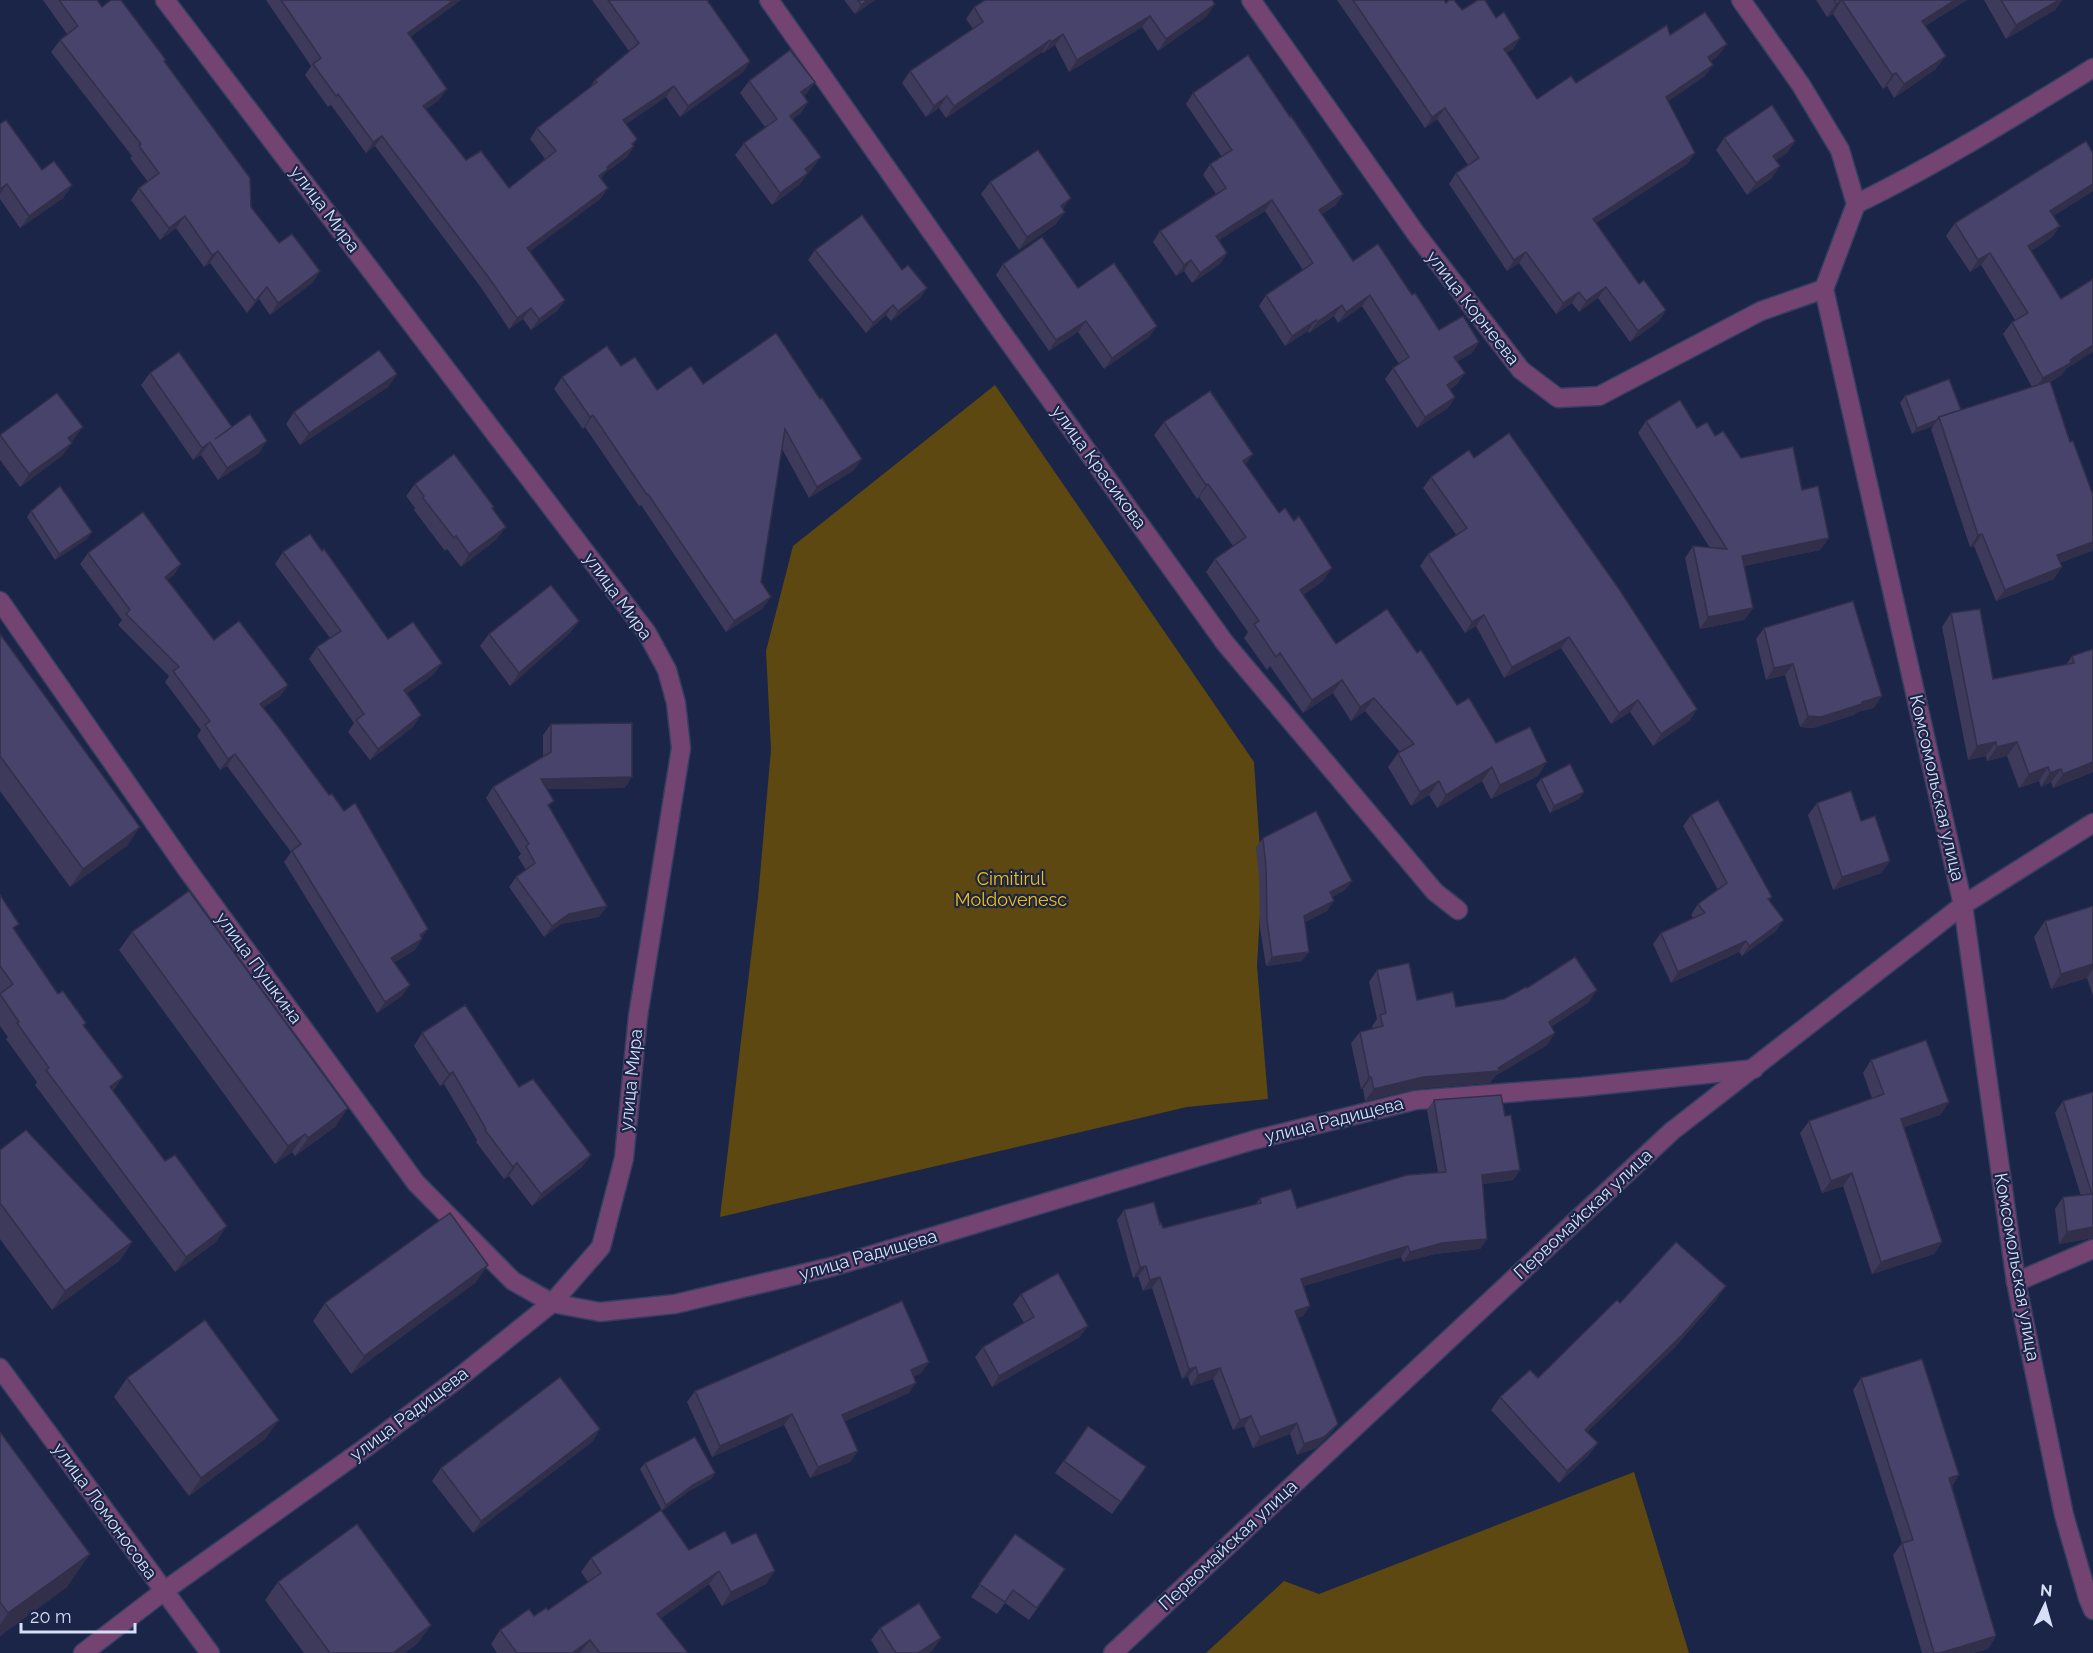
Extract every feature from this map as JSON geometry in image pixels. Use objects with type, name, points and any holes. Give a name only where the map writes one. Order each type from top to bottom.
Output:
[{"type":"street","name":"улица Мира","points":[[165,0],[647,633],[667,670],[676,703],[681,748],[638,1016],[624,1158],[601,1247],[552,1303]]},
{"type":"street","name":"улица Красикова","points":[[769,0],[996,324],[1225,643],[1364,805],[1435,892],[1458,910]]},
{"type":"street","name":"улица Корнеева","points":[[1251,0],[1417,235],[1521,370],[1558,399],[1599,396],[1761,311],[1824,289]]},
{"type":"street","points":[[1741,0],[1800,85],[1840,150],[1856,204],[1824,289]]},
{"type":"street","points":[[1856,204],[1906,180],[1998,127],[2093,68]]},
{"type":"street","name":"Комсомольская улица","points":[[1824,289],[1963,905],[2016,1282],[2064,1515],[2093,1610]]},
{"type":"street","name":"улица Пушкина","points":[[0,601],[186,868],[416,1182],[513,1281],[552,1303]]},
{"type":"street","name":"Первомайская улица","points":[[1113,1653],[1672,1131],[1963,905],[2093,823]]},
{"type":"street","name":"улица Радищева","points":[[82,1653],[164,1591],[365,1448],[456,1380],[552,1303],[600,1312],[675,1304],[835,1266],[1254,1140],[1416,1100],[1582,1087],[1754,1069]]},
{"type":"street","points":[[2016,1282],[2093,1249]]},
{"type":"street","name":"улица Ломоносова","points":[[0,1368],[210,1653]]},
{"type":"green space","name":"Cimitirul Moldovenesc","points":[[995,385],[1254,762],[1262,879],[1257,966],[1268,1099],[1187,1107],[720,1217],[758,898],[771,749],[766,651],[793,546]]},
{"type":"green space","points":[[1634,1472],[1689,1653],[1206,1653],[1284,1581],[1319,1594]]},
{"type":"building","points":[[59,0],[97,0],[102,7],[111,0],[121,0],[250,178],[251,207],[279,243],[292,234],[320,271],[278,303],[267,287],[255,301],[218,251],[212,255],[185,216],[169,228],[139,188],[159,173],[139,146],[141,144],[60,40],[78,26]]},
{"type":"building","points":[[281,0],[454,0],[408,33],[447,89],[423,106],[466,160],[481,151],[509,188],[556,151],[537,128],[597,82],[595,80],[639,43],[608,0],[707,0],[750,61],[688,106],[674,86],[623,120],[637,139],[632,144],[634,146],[599,176],[608,188],[527,248],[565,300],[539,319],[531,308],[517,318],[382,136],[373,142],[338,94],[336,96],[313,64],[321,58]]},
{"type":"building","points":[[858,0],[868,0],[861,5]]},
{"type":"building","points":[[985,0],[1212,0],[1215,4],[1166,39],[1150,16],[1077,60],[1063,34],[1051,42],[1050,40],[954,106],[947,96],[934,106],[910,71],[983,22],[974,7]]},
{"type":"building","points":[[1353,0],[1444,0],[1446,3],[1454,0],[1462,10],[1478,0],[1485,0],[1496,18],[1504,12],[1520,38],[1504,49],[1537,99],[1571,76],[1576,83],[1667,25],[1670,35],[1705,12],[1727,44],[1708,57],[1713,65],[1666,97],[1695,153],[1593,219],[1639,284],[1644,280],[1666,310],[1638,331],[1606,287],[1586,301],[1579,292],[1563,303],[1526,252],[1514,260],[1456,173],[1479,158],[1445,108],[1432,117]]},
{"type":"building","points":[[1842,0],[1955,0],[1922,21],[1946,56],[1904,84],[1896,73],[1892,75]]},
{"type":"building","points":[[2001,0],[2059,0],[2016,25]]},
{"type":"building","points":[[790,50],[815,82],[801,92],[808,102],[790,116],[821,157],[805,169],[808,173],[780,193],[744,143],[777,119],[749,81]]},
{"type":"building","points":[[1248,55],[1343,194],[1319,210],[1353,261],[1378,244],[1412,295],[1415,293],[1439,330],[1463,316],[1479,342],[1454,357],[1465,373],[1447,385],[1455,397],[1425,417],[1393,368],[1409,357],[1370,295],[1346,312],[1342,305],[1292,336],[1266,295],[1313,263],[1272,200],[1216,236],[1227,253],[1200,273],[1191,260],[1184,265],[1160,231],[1226,188],[1210,164],[1232,150],[1193,93]]},
{"type":"building","points":[[1772,105],[1795,141],[1773,156],[1780,166],[1756,183],[1724,138]]},
{"type":"building","points":[[6,120],[42,170],[54,161],[72,185],[29,216],[7,184],[0,189],[0,124]]},
{"type":"building","points":[[2086,141],[2093,153],[2093,184],[2050,211],[2060,226],[2028,246],[2061,299],[2093,279],[2093,345],[2070,360],[2071,363],[2043,378],[2012,322],[2028,313],[1990,253],[1978,260],[1955,223]]},
{"type":"building","points":[[1038,150],[1071,198],[1061,206],[1065,212],[1027,237],[990,182]]},
{"type":"building","points":[[862,215],[902,270],[908,265],[927,288],[898,311],[893,305],[873,323],[815,250]]},
{"type":"building","points":[[1042,237],[1078,288],[1114,263],[1157,326],[1112,358],[1086,321],[1056,340],[1003,264]]},
{"type":"building","points":[[776,333],[862,459],[817,487],[785,429],[761,582],[771,597],[734,621],[593,415],[590,417],[562,377],[607,346],[621,366],[635,357],[657,390],[691,366],[703,384]]},
{"type":"building","points":[[379,350],[397,374],[309,433],[294,412]]},
{"type":"building","points":[[179,352],[232,427],[250,414],[267,441],[227,468],[210,442],[202,448],[150,373]]},
{"type":"building","points":[[1949,379],[1961,410],[1939,417],[1917,428],[1905,396]]},
{"type":"building","points":[[2050,381],[2070,442],[2073,441],[2093,495],[2093,542],[2057,555],[2062,567],[2005,590],[1982,534],[1978,535],[1939,417]]},
{"type":"building","points":[[1210,391],[1253,454],[1243,461],[1279,513],[1285,508],[1294,521],[1299,516],[1332,568],[1300,590],[1336,644],[1387,609],[1417,653],[1421,650],[1457,705],[1469,698],[1496,743],[1530,727],[1547,762],[1500,785],[1492,767],[1446,795],[1439,781],[1420,792],[1398,753],[1414,744],[1374,698],[1360,707],[1342,680],[1312,700],[1280,653],[1276,657],[1254,624],[1259,621],[1215,559],[1246,537],[1208,484],[1206,485],[1164,422]]},
{"type":"building","points":[[57,393],[83,427],[68,438],[72,443],[29,474],[0,435]]},
{"type":"building","points":[[1680,400],[1697,428],[1707,422],[1715,436],[1723,431],[1741,458],[1793,447],[1802,490],[1818,486],[1829,538],[1742,556],[1753,608],[1708,617],[1693,546],[1727,549],[1646,421]]},
{"type":"building","points":[[1509,433],[1619,589],[1697,709],[1661,734],[1638,700],[1619,713],[1569,637],[1512,667],[1484,615],[1472,622],[1428,554],[1467,528],[1431,477],[1469,450],[1474,458]]},
{"type":"building","points":[[454,454],[494,507],[492,508],[506,527],[469,554],[423,498],[424,496],[415,484]]},
{"type":"building","points":[[60,486],[92,532],[59,554],[31,511]]},
{"type":"building","points":[[143,512],[181,564],[165,577],[214,640],[239,621],[288,685],[260,704],[329,795],[332,794],[344,811],[355,803],[428,929],[420,935],[422,939],[391,958],[410,985],[385,1002],[292,851],[301,844],[235,754],[228,759],[205,725],[210,721],[173,671],[179,667],[126,614],[130,610],[88,553]]},
{"type":"building","points":[[310,534],[322,551],[324,549],[388,639],[413,622],[442,663],[404,690],[421,715],[378,749],[356,720],[364,714],[317,647],[341,631],[283,552]]},
{"type":"building","points":[[551,585],[579,621],[519,673],[489,634]]},
{"type":"building","points":[[1853,601],[1882,696],[1821,717],[1808,716],[1793,664],[1774,668],[1764,628]]},
{"type":"building","points":[[1980,609],[1993,679],[2074,663],[2072,656],[2093,649],[2093,762],[2063,774],[2061,769],[2050,773],[2048,767],[2029,774],[2017,742],[1997,747],[1996,742],[1977,746],[1951,613]]},
{"type":"building","points":[[0,634],[140,827],[83,869],[0,756]]},
{"type":"building","points":[[632,723],[632,777],[541,779],[554,801],[548,805],[607,906],[569,914],[552,926],[516,877],[535,863],[526,846],[529,844],[493,787],[551,752],[551,724]]},
{"type":"building","points":[[1570,764],[1584,792],[1554,806],[1541,779]]},
{"type":"building","points":[[1851,791],[1861,821],[1875,816],[1890,861],[1842,877],[1817,803]]},
{"type":"building","points":[[1718,800],[1772,897],[1768,899],[1784,920],[1749,946],[1746,941],[1678,972],[1661,933],[1705,913],[1698,904],[1727,883],[1691,815]]},
{"type":"building","points":[[1316,811],[1352,881],[1330,892],[1334,901],[1304,916],[1309,952],[1272,957],[1267,919],[1263,838]]},
{"type":"building","points":[[189,891],[348,1108],[308,1138],[305,1134],[288,1146],[132,932]]},
{"type":"building","points":[[0,895],[19,924],[13,928],[58,994],[63,991],[86,1023],[83,1025],[123,1077],[110,1087],[165,1161],[175,1155],[227,1226],[186,1257],[46,1070],[49,1068],[17,1023],[19,1022],[0,994],[13,984],[0,966]]},
{"type":"building","points":[[2093,906],[2093,964],[2061,974],[2045,921]]},
{"type":"building","points":[[1575,957],[1597,990],[1549,1022],[1555,1033],[1498,1068],[1499,1071],[1423,1077],[1374,1089],[1371,1077],[1369,1077],[1360,1032],[1383,1026],[1380,1015],[1386,1013],[1377,970],[1409,963],[1417,1000],[1453,992],[1456,1007],[1504,999],[1527,988]]},
{"type":"building","points":[[465,1005],[519,1087],[533,1079],[591,1155],[541,1194],[517,1163],[513,1167],[485,1130],[453,1072],[449,1074],[422,1033]]},
{"type":"building","points":[[1926,1040],[1949,1102],[1901,1119],[1942,1242],[1881,1262],[1852,1173],[1831,1181],[1809,1121],[1884,1094],[1871,1060]]},
{"type":"building","points":[[2093,1092],[2093,1227],[2067,1232],[2063,1197],[2092,1194],[2063,1101]]},
{"type":"building","points":[[1501,1095],[1505,1116],[1511,1115],[1520,1170],[1482,1175],[1487,1239],[1442,1243],[1410,1252],[1408,1246],[1301,1279],[1310,1306],[1295,1311],[1338,1424],[1324,1437],[1304,1444],[1297,1423],[1260,1437],[1251,1416],[1240,1420],[1220,1368],[1198,1375],[1196,1367],[1189,1369],[1160,1277],[1150,1280],[1146,1266],[1140,1267],[1124,1210],[1154,1202],[1163,1228],[1261,1203],[1260,1198],[1291,1189],[1297,1208],[1407,1175],[1446,1172],[1434,1100]]},
{"type":"building","points":[[26,1130],[132,1242],[65,1291],[0,1203],[0,1150]]},
{"type":"building","points":[[450,1213],[488,1265],[364,1356],[325,1303]]},
{"type":"building","points":[[1676,1242],[1726,1286],[1683,1334],[1585,1430],[1598,1443],[1567,1471],[1500,1397],[1530,1370],[1538,1378],[1617,1300],[1620,1303]]},
{"type":"building","points":[[1058,1273],[1088,1326],[999,1376],[983,1347],[1034,1317],[1021,1294]]},
{"type":"building","points":[[902,1301],[929,1362],[911,1370],[916,1383],[842,1415],[858,1451],[818,1467],[792,1414],[720,1446],[695,1391]]},
{"type":"building","points":[[205,1320],[279,1420],[201,1478],[127,1378]]},
{"type":"building","points":[[1922,1359],[1959,1475],[1949,1478],[1996,1636],[1940,1653],[1934,1653],[1902,1543],[1913,1540],[1861,1378]]},
{"type":"building","points":[[560,1377],[600,1429],[481,1521],[441,1468]]},
{"type":"building","points":[[1088,1426],[1146,1467],[1121,1502],[1064,1461]]},
{"type":"building","points":[[0,1432],[90,1554],[8,1613],[0,1602]]},
{"type":"building","points":[[695,1437],[715,1473],[693,1485],[666,1505],[645,1463]]},
{"type":"building","points":[[661,1510],[689,1550],[725,1531],[732,1544],[756,1533],[775,1571],[731,1592],[719,1571],[657,1614],[688,1653],[600,1653],[590,1640],[572,1653],[517,1653],[500,1630],[529,1609],[534,1616],[546,1608],[548,1610],[601,1573],[591,1558]]},
{"type":"building","points":[[357,1524],[431,1625],[393,1653],[330,1653],[278,1582]]},
{"type":"building","points":[[1015,1534],[1065,1569],[1037,1608],[1013,1590],[1005,1602],[979,1584]]},
{"type":"building","points":[[919,1603],[941,1638],[918,1653],[896,1653],[880,1628]]}]
